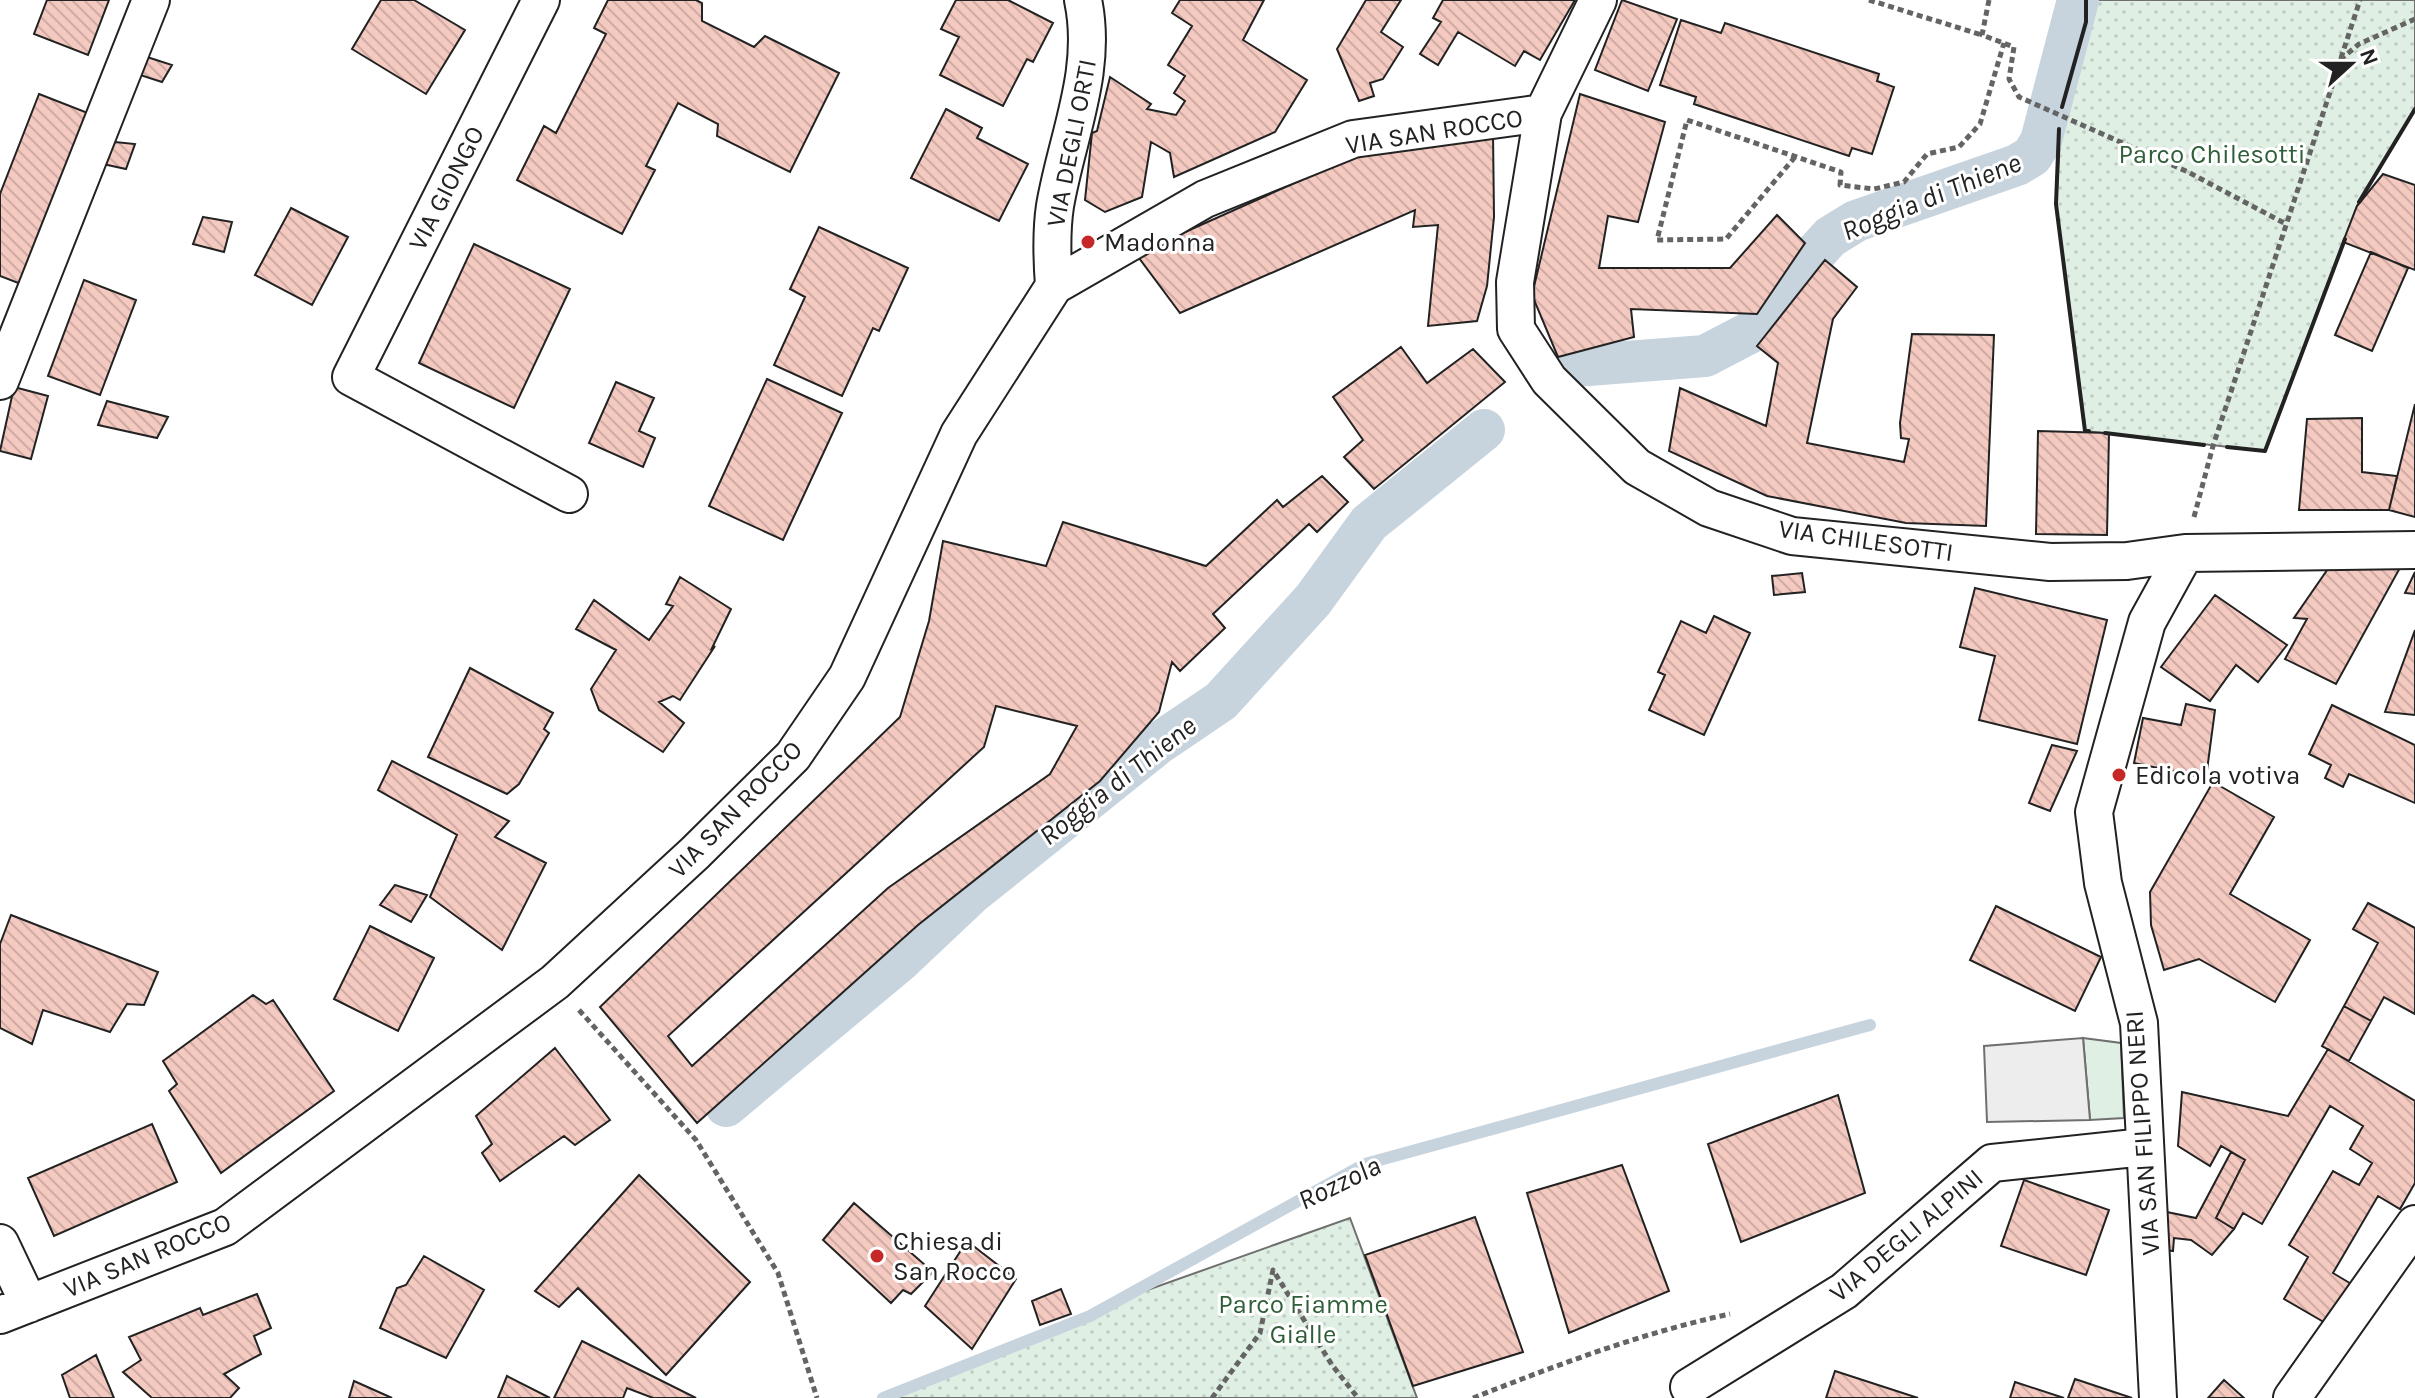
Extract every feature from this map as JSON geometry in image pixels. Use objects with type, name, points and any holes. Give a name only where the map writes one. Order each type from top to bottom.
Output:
[{"type":"street","points":[[0,381],[13,308],[151,0]]},
{"type":"street","name":"VIA GIONGO","points":[[541,0],[351,377],[569,494]]},
{"type":"street","name":"VIA DEGLI ORTI","points":[[1054,286],[1051,257],[1055,207],[1087,66],[1089,34],[1083,0]]},
{"type":"street","name":"VIA CHILESOTTI","points":[[1598,0],[1543,113],[1515,282],[1516,329],[1549,380],[1637,467],[1709,508],[1792,536],[2050,562],[2127,561],[2185,553],[2415,550]]},
{"type":"street","name":"VIA SAN ROCCO","points":[[15,1310],[225,1227],[555,982],[695,853],[793,756],[847,677],[959,434],[1054,286],[1205,199],[1353,139],[1543,113]]},
{"type":"street","name":"VIA SAN FILIPPO NERI","points":[[2158,1398],[2139,1023],[2103,883],[2094,812],[2147,622],[2185,553]]},
{"type":"street","name":"VIA DEGLI ALPINI","points":[[1689,1387],[1844,1291],[1992,1163],[2144,1147]]},
{"type":"street","points":[[2292,1398],[2415,1224]]},
{"type":"street","points":[[0,1243],[15,1310]]},
{"type":"path","points":[[1869,0],[2014,47],[2009,79],[2019,97],[2060,118],[2188,172],[2286,224]]},
{"type":"path","points":[[1982,35],[1989,0]]},
{"type":"path","points":[[2185,553],[2213,446],[2360,0]]},
{"type":"path","points":[[2341,59],[2359,44],[2415,19]]},
{"type":"path","points":[[1795,157],[1726,239],[1657,240],[1687,120],[1841,172],[1840,185],[1874,189],[1904,182],[1927,154],[1959,147],[1980,124],[2004,43]]},
{"type":"path","points":[[555,982],[696,1140],[778,1273],[817,1398]]},
{"type":"path","points":[[1212,1398],[1260,1333],[1273,1270],[1332,1365],[1358,1398]]},
{"type":"path","points":[[1473,1398],[1584,1354],[1686,1323],[1743,1312]]},
{"type":"green space","name":"Parco Chilesotti","points":[[2086,0],[2415,0],[2415,109],[2357,206],[2265,451],[2085,431],[2056,204],[2062,107],[2086,22]]},
{"type":"green space","points":[[2083,1038],[2121,1043],[2124,1118],[2090,1120]]},
{"type":"green space","name":"Parco Fiamme Gialle","points":[[1350,1218],[1417,1398],[890,1398],[1108,1304]]},
{"type":"shaded area","points":[[2083,1038],[2090,1120],[1987,1122],[1984,1046]]},
{"type":"building","points":[[47,0],[109,0],[88,55],[34,34]]},
{"type":"building","points":[[381,0],[414,0],[465,30],[426,94],[352,49]]},
{"type":"building","points":[[608,0],[696,0],[702,3],[702,21],[754,47],[765,36],[839,73],[790,172],[717,136],[718,124],[678,103],[646,166],[655,170],[622,234],[517,180],[544,126],[556,133],[606,34],[594,28]]},
{"type":"building","points":[[956,0],[1008,0],[1053,23],[1033,62],[1027,59],[1003,106],[940,75],[959,37],[941,29]]},
{"type":"building","points":[[1180,0],[1264,0],[1243,40],[1307,80],[1275,132],[1174,177],[1170,153],[1151,142],[1142,197],[1105,212],[1085,200],[1092,133],[1097,131],[1110,77],[1151,104],[1147,109],[1176,115],[1185,101],[1174,93],[1185,76],[1168,65],[1192,26],[1172,13]]},
{"type":"building","points":[[1366,0],[1401,0],[1381,32],[1403,47],[1383,79],[1370,83],[1374,96],[1359,101],[1337,49]]},
{"type":"building","points":[[1443,0],[1575,0],[1540,60],[1524,51],[1515,66],[1458,32],[1438,65],[1420,54],[1441,22],[1433,18]]},
{"type":"building","points":[[1622,0],[1677,19],[1648,91],[1595,70]]},
{"type":"building","points":[[1681,20],[1721,33],[1725,23],[1879,74],[1877,81],[1894,87],[1872,154],[1852,148],[1849,156],[1694,104],[1696,97],[1660,85]]},
{"type":"building","points":[[147,57],[172,65],[162,82],[137,74]]},
{"type":"building","points":[[39,94],[93,115],[26,286],[0,276],[0,194]]},
{"type":"building","points":[[1580,94],[1665,122],[1638,222],[1608,216],[1599,268],[1730,268],[1777,215],[1805,243],[1757,314],[1631,309],[1634,337],[1558,357],[1532,295]]},
{"type":"building","points":[[946,109],[982,128],[977,138],[1028,164],[999,221],[911,178]]},
{"type":"building","points":[[1493,133],[1494,217],[1487,286],[1477,321],[1428,326],[1438,225],[1413,227],[1415,210],[1180,313],[1136,254],[1346,160],[1411,141]]},
{"type":"building","points":[[115,142],[135,144],[126,169],[103,164]]},
{"type":"building","points":[[2383,174],[2415,185],[2415,270],[2343,242],[2357,206]]},
{"type":"building","points":[[291,208],[348,237],[312,305],[255,275]]},
{"type":"building","points":[[203,217],[232,222],[224,252],[193,244]]},
{"type":"building","points":[[819,227],[908,268],[879,331],[873,328],[842,396],[774,365],[805,297],[790,289]]},
{"type":"building","points":[[474,244],[570,289],[514,408],[419,363]]},
{"type":"building","points":[[2371,252],[2408,268],[2372,351],[2335,335]]},
{"type":"building","points":[[1825,260],[1857,287],[1833,319],[1807,443],[1904,462],[1909,439],[1901,438],[1900,423],[1912,334],[1994,335],[1986,526],[1906,523],[1767,496],[1669,451],[1680,388],[1766,426],[1778,363],[1757,346]]},
{"type":"building","points":[[84,280],[136,300],[100,395],[48,376]]},
{"type":"building","points":[[1401,347],[1427,383],[1473,349],[1505,382],[1374,489],[1344,457],[1363,440],[1333,397]]},
{"type":"building","points":[[767,379],[842,413],[783,540],[709,506]]},
{"type":"building","points":[[616,382],[654,398],[639,431],[655,438],[643,467],[589,443]]},
{"type":"building","points":[[14,387],[48,396],[31,459],[0,451]]},
{"type":"building","points":[[107,401],[168,417],[157,438],[98,425]]},
{"type":"building","points":[[2415,404],[2415,517],[2389,510]]},
{"type":"building","points":[[2362,418],[2362,472],[2397,476],[2389,510],[2299,510],[2307,419]]},
{"type":"building","points":[[2038,431],[2109,433],[2107,535],[2036,534]]},
{"type":"building","points":[[1322,476],[1348,502],[1317,532],[1309,524],[1213,614],[1225,628],[1180,671],[1172,662],[1159,712],[1100,781],[918,925],[697,1123],[600,1007],[900,717],[929,621],[943,541],[1046,566],[1063,522],[1206,566],[1277,500],[1283,507]],"holes":[[[996,706],[1077,726],[1050,774],[888,888],[692,1066],[668,1036],[984,747]]]},
{"type":"building","points":[[2332,563],[2401,566],[2336,684],[2285,659],[2307,619],[2294,618]]},
{"type":"building","points":[[2415,572],[2415,594],[2405,593]]},
{"type":"building","points":[[1802,573],[1805,592],[1774,595],[1772,576]]},
{"type":"building","points":[[680,577],[731,609],[712,648],[715,646],[680,700],[673,696],[659,702],[684,723],[663,752],[599,710],[591,689],[616,650],[576,629],[594,600],[649,640],[673,606],[666,604]]},
{"type":"building","points":[[1975,588],[2107,620],[2077,744],[1979,720],[1995,656],[1960,647]]},
{"type":"building","points":[[2215,595],[2287,645],[2258,682],[2236,665],[2210,701],[2161,667]]},
{"type":"building","points":[[1714,616],[1750,633],[1704,735],[1649,710],[1665,675],[1658,672],[1681,621],[1706,633]]},
{"type":"building","points":[[2415,630],[2415,715],[2385,712]]},
{"type":"building","points":[[470,668],[553,713],[544,729],[549,733],[519,784],[507,794],[428,757]]},
{"type":"building","points":[[2186,704],[2215,710],[2206,778],[2134,763],[2143,718],[2181,725]]},
{"type":"building","points":[[2332,705],[2415,745],[2415,803],[2349,774],[2343,787],[2325,778],[2331,765],[2309,754]]},
{"type":"building","points":[[2052,745],[2077,751],[2050,811],[2029,803]]},
{"type":"building","points":[[392,761],[509,821],[495,837],[546,863],[502,950],[430,897],[457,835],[378,790]]},
{"type":"building","points":[[2213,782],[2274,817],[2230,894],[2310,940],[2275,1002],[2199,959],[2164,970],[2151,925],[2150,892]]},
{"type":"building","points":[[395,885],[427,895],[411,922],[380,905]]},
{"type":"building","points":[[2368,903],[2415,928],[2415,1014],[2384,997],[2371,1021],[2344,1006],[2378,943],[2353,929]]},
{"type":"building","points":[[1996,906],[2101,957],[2075,1011],[1970,960]]},
{"type":"building","points":[[11,915],[158,972],[144,1005],[127,1004],[110,1032],[43,1010],[32,1044],[0,1028],[0,944]]},
{"type":"building","points":[[370,926],[434,958],[398,1031],[334,999]]},
{"type":"building","points":[[253,995],[266,1004],[273,1000],[334,1091],[221,1173],[169,1091],[177,1084],[163,1061]]},
{"type":"building","points":[[2344,1006],[2371,1021],[2349,1061],[2322,1046]]},
{"type":"building","points":[[555,1048],[610,1120],[575,1145],[564,1136],[500,1181],[482,1153],[492,1144],[476,1116]]},
{"type":"building","points":[[2328,1049],[2415,1101],[2415,1183],[2400,1209],[2378,1196],[2333,1273],[2358,1288],[2334,1328],[2284,1299],[2308,1257],[2289,1245],[2333,1171],[2359,1185],[2372,1163],[2350,1149],[2363,1126],[2330,1106],[2262,1224],[2243,1213],[2234,1229],[2216,1218],[2245,1160],[2221,1146],[2210,1166],[2178,1146],[2182,1092],[2288,1116]]},
{"type":"building","points":[[1838,1095],[1865,1193],[1741,1242],[1708,1144]]},
{"type":"building","points":[[152,1124],[177,1182],[54,1236],[28,1178]]},
{"type":"building","points":[[2231,1152],[2245,1160],[2216,1218],[2234,1229],[2212,1255],[2191,1240],[2174,1238],[2173,1251],[2160,1249],[2162,1211],[2196,1218]]},
{"type":"building","points":[[1622,1165],[1669,1291],[1569,1333],[1527,1193]]},
{"type":"building","points":[[639,1175],[750,1282],[666,1375],[578,1288],[559,1307],[535,1291]]},
{"type":"building","points":[[2024,1180],[2109,1210],[2086,1275],[2001,1246]]},
{"type":"building","name":"Chiesa di San Rocco","points":[[854,1203],[933,1272],[911,1294],[903,1290],[891,1303],[823,1240]]},
{"type":"building","points":[[1475,1217],[1523,1352],[1413,1386],[1365,1255]]},
{"type":"building","points":[[967,1241],[1016,1279],[972,1349],[925,1306]]},
{"type":"building","points":[[424,1256],[484,1290],[446,1358],[380,1328],[397,1288],[406,1285]]},
{"type":"building","points":[[1061,1289],[1071,1314],[1040,1325],[1032,1301]]},
{"type":"building","points":[[257,1294],[271,1328],[254,1336],[261,1354],[224,1374],[239,1388],[230,1398],[152,1398],[123,1372],[141,1360],[129,1337],[200,1308],[203,1315]]},
{"type":"building","points":[[582,1341],[696,1398],[653,1398],[627,1388],[623,1398],[554,1398]]},
{"type":"building","points":[[96,1355],[114,1398],[70,1398],[62,1375]]},
{"type":"building","points":[[1835,1371],[1918,1398],[1826,1398]]},
{"type":"building","points":[[507,1376],[550,1398],[498,1398]]},
{"type":"building","points":[[2075,1379],[2132,1398],[2068,1398]]},
{"type":"building","points":[[2224,1380],[2244,1398],[2208,1398]]},
{"type":"building","points":[[354,1381],[392,1398],[349,1398]]},
{"type":"building","points":[[2015,1382],[2064,1398],[2010,1398]]},
{"type":"waterway","name":"Roggia di Thiene","points":[[1575,366],[1705,356],[1753,331],[1767,307],[1830,237],[1856,221],[2017,165],[2032,156],[2041,141],[2078,0]]},
{"type":"waterway","name":"Roggia di Thiene","points":[[726,1106],[901,960],[971,894],[1159,743],[1221,701],[1313,600],[1369,523],[1484,430]]},
{"type":"waterway","name":"Rozzola","points":[[883,1398],[1090,1316],[1365,1164],[1870,1025]]},
{"type":"wall","points":[[2062,107],[2086,22],[2086,0]]},
{"type":"wall","points":[[2359,202],[2415,109]]},
{"type":"wall","points":[[2059,129],[2056,204],[2085,431],[2089,431]]},
{"type":"wall","points":[[2227,447],[2265,451],[2345,239]]},
{"type":"wall","points":[[2105,433],[2204,445]]},
{"type":"place","name":"Madonna","points":[[1088,242]]},
{"type":"place","name":"Edicola votiva","points":[[2119,775]]},
{"type":"place","name":"Chiesa di San Rocco","points":[[877,1256]]}]
